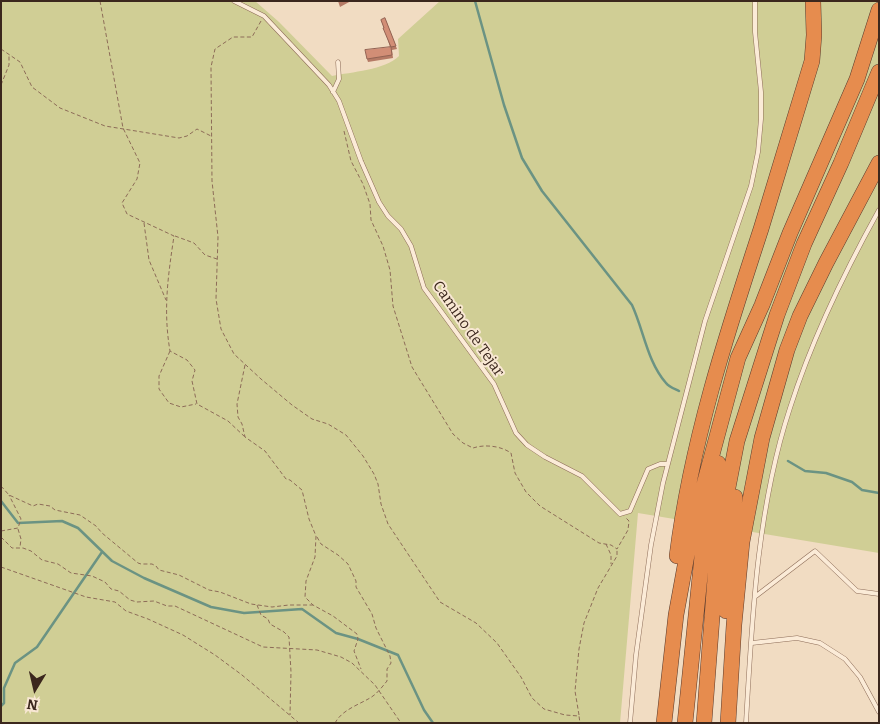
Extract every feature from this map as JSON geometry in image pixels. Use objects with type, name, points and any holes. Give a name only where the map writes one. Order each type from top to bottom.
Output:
[{"type":"highway","points":[[664,723],[670,615],[680,531],[690,474],[714,377],[812,62],[814,35],[813,1]]},
{"type":"highway","points":[[665,707],[676,614],[691,534],[738,358],[857,79],[879,10]]},
{"type":"highway","points":[[704,723],[718,540],[736,441],[777,315],[804,244],[841,163],[879,72]]},
{"type":"highway","points":[[728,723],[734,625],[742,542],[762,438],[787,350],[800,316],[879,162]]},
{"type":"highway","points":[[685,723],[704,537],[721,452],[744,363],[762,305]]},
{"type":"highway","points":[[723,723],[727,579],[730,541],[753,386]]},
{"type":"lane","name":"Camino de Tejar","points":[[234,1],[264,16],[329,85],[339,101],[361,161],[379,202],[388,216],[401,229],[410,246],[424,288],[494,384],[516,433],[527,445],[545,457],[582,476],[620,514]]},
{"type":"lane","points":[[630,723],[636,655],[651,545],[668,464],[705,321],[751,186],[758,152],[761,92],[755,32],[755,1]]},
{"type":"lane","points":[[333,92],[339,79],[338,62]]},
{"type":"lane","points":[[746,723],[763,526],[776,461],[790,408],[809,355],[852,258],[879,210]]},
{"type":"lane","points":[[620,514],[630,511],[648,469],[660,464],[668,464]]},
{"type":"lane","points":[[756,596],[815,550],[857,591],[879,594]]},
{"type":"lane","points":[[752,643],[797,638],[820,643],[845,659],[860,677],[879,712]]},
{"type":"path","points":[[100,1],[123,128],[140,163],[137,179],[122,203],[127,214],[174,236],[194,243],[205,256],[217,259]]},
{"type":"path","points":[[264,16],[252,37],[233,37],[215,48],[211,66],[212,181],[218,237],[217,307],[221,329],[234,354],[245,365],[292,405],[312,419],[328,424],[346,435],[363,456],[378,484],[381,504],[388,524],[440,602],[476,622],[496,643],[521,677],[532,698],[544,709],[565,715],[579,716]]},
{"type":"path","points":[[1,49],[20,62],[32,87],[60,108],[105,126],[179,138],[187,136],[197,129],[211,136]]},
{"type":"path","points":[[1,85],[10,65],[8,54]]},
{"type":"path","points":[[347,124],[343,132],[351,161],[363,184],[370,204],[371,220],[383,246],[390,270],[393,306],[412,367],[428,395],[453,434],[463,443],[473,448],[479,446],[504,448],[511,453],[515,473],[526,492],[540,506],[599,542],[611,544],[617,549]]},
{"type":"path","points":[[144,222],[149,260],[166,300]]},
{"type":"path","points":[[174,236],[166,284],[166,330],[170,351],[159,376],[159,389],[168,403],[181,407],[197,404],[228,422],[265,451],[286,479],[302,490],[309,519],[316,536],[321,544],[348,564],[356,581],[356,587],[372,614],[376,628],[390,656],[391,663],[387,669],[387,681],[371,697],[341,714],[335,723]]},
{"type":"path","points":[[170,351],[187,360],[195,370],[192,381],[197,404]]},
{"type":"path","points":[[245,365],[237,404],[238,417],[245,437]]},
{"type":"path","points":[[1,486],[9,495],[21,519],[18,528],[21,539],[20,548]]},
{"type":"path","points":[[9,495],[33,506],[38,504],[50,506],[55,510],[80,515],[141,564],[156,566],[159,570],[186,577],[209,590],[272,607],[289,604],[313,605]]},
{"type":"path","points":[[580,723],[575,691],[579,649],[584,623],[598,588],[628,530],[629,521],[620,514]]},
{"type":"path","points":[[1,531],[18,528]]},
{"type":"path","points":[[316,536],[315,557],[306,581],[305,597],[313,605],[334,616],[357,634],[358,639],[354,651],[362,671]]},
{"type":"path","points":[[1,537],[12,548],[31,551],[42,560],[58,564],[71,573],[92,576],[105,582],[111,589],[119,591],[130,600],[137,602],[154,601],[166,606],[176,606],[263,647],[317,650],[352,663],[379,690],[401,723]]},
{"type":"path","points":[[606,544],[611,555],[611,566]]},
{"type":"path","points":[[1,567],[86,597],[115,602],[126,611],[183,635],[235,670],[298,723]]},
{"type":"path","points":[[256,604],[261,615],[268,619],[270,624],[289,637],[288,648],[291,672],[290,716]]},
{"type":"shaded area","points":[[1,1],[255,1],[279,22],[332,76],[358,72],[393,61],[399,56],[398,39],[440,1],[879,1],[879,553],[638,513],[620,723],[1,723]]},
{"type":"building","points":[[385,18],[396,46],[391,47],[383,28],[381,20]]},
{"type":"building","points":[[391,47],[392,55],[367,59],[365,50]]},
{"type":"waterway","points":[[475,1],[504,105],[522,158],[542,191],[632,305],[654,365],[667,384],[679,391]]},
{"type":"waterway","points":[[788,461],[805,471],[826,473],[852,482],[862,490],[879,493]]},
{"type":"waterway","points":[[1,501],[18,523],[62,521],[78,528],[112,561],[144,578],[211,607],[244,613],[302,609],[336,633],[358,639],[398,655],[424,710],[433,723]]},
{"type":"waterway","points":[[1,706],[4,703],[4,688],[15,663],[37,647],[102,552]]}]
